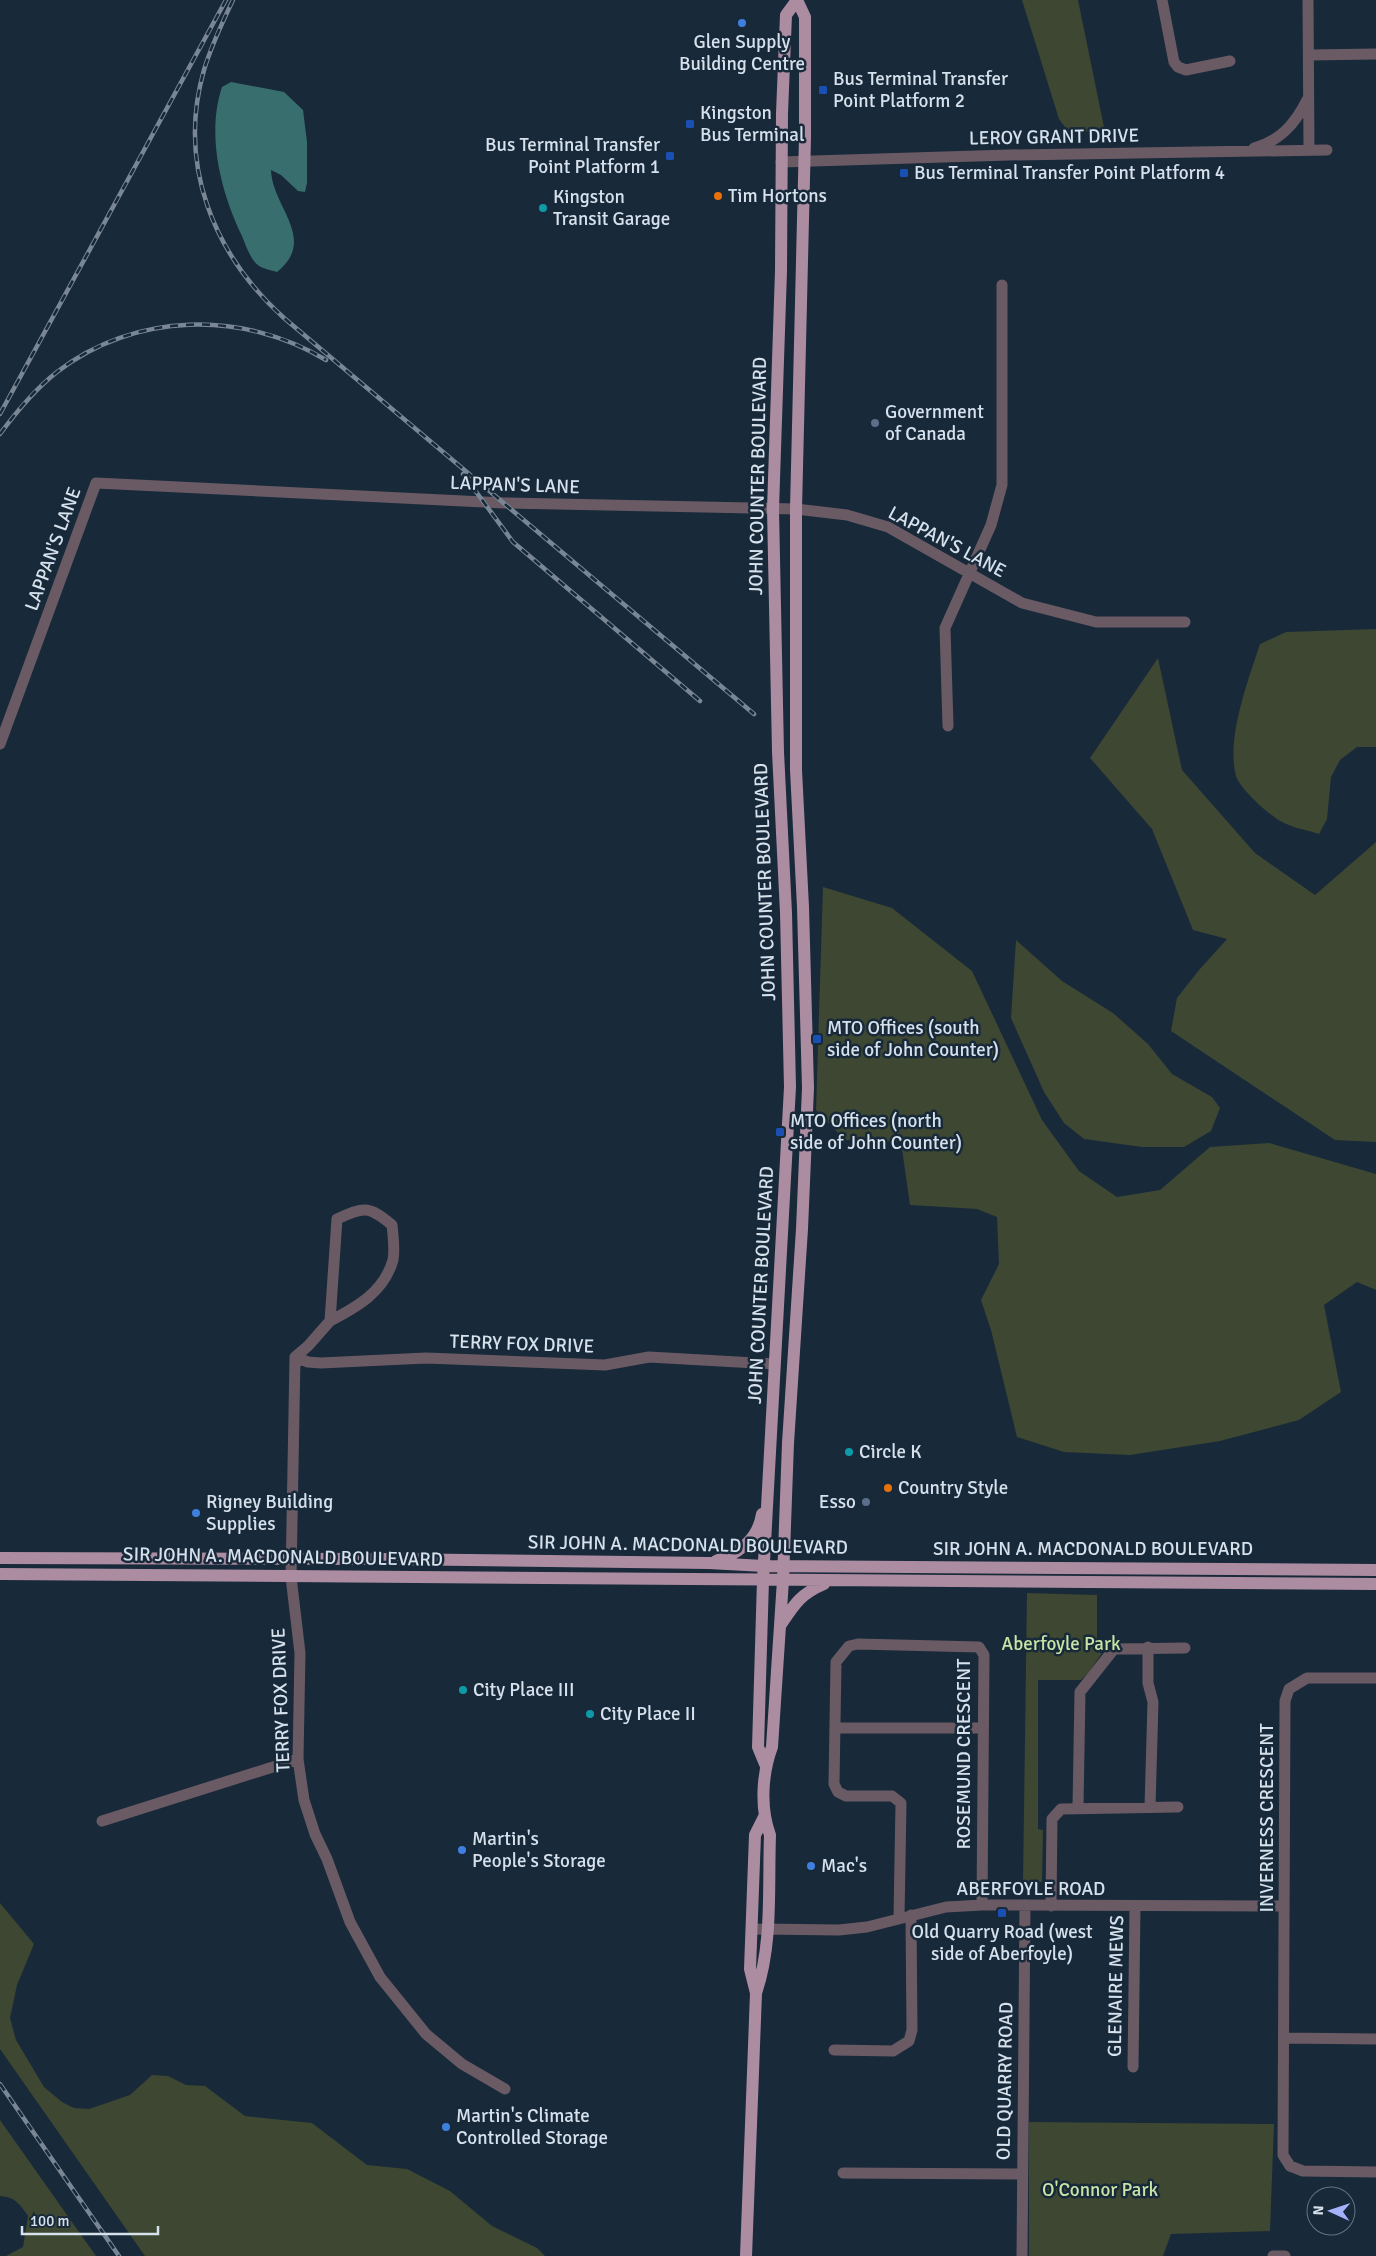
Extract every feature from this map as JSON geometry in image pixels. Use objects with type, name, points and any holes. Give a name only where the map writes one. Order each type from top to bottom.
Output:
[{"type":"main road","name":"JOHN COUNTER BOULEVARD","points":[[756,1993],[764,1971],[770,1835],[764,1817],[766,1764],[772,1747],[784,1566],[788,1443],[802,1229],[808,1088],[803,907],[796,770],[796,509],[804,161],[805,17],[797,0],[786,15],[781,162],[781,271],[773,509],[778,752],[786,913],[790,1087],[763,1580],[758,1747],[766,1764]]},
{"type":"main road","points":[[709,1563],[733,1556],[748,1544],[760,1524],[770,1475]]},
{"type":"main road","name":"SIR JOHN A. MACDONALD BOULEVARD","points":[[0,1558],[291,1559],[709,1563],[764,1566],[1376,1570]]},
{"type":"main road","name":"SIR JOHN A. MACDONALD BOULEVARD","points":[[0,1574],[1376,1584]]},
{"type":"main road","points":[[779,1628],[798,1598],[809,1590],[831,1581]]},
{"type":"main road","name":"JOHN COUNTER BOULEVARD","points":[[746,2256],[756,1993],[750,1969],[755,1834],[764,1817]]},
{"type":"street","points":[[1162,0],[1174,62],[1178,67],[1186,70],[1230,61]]},
{"type":"street","points":[[1308,0],[1310,54],[1309,150]]},
{"type":"street","points":[[1310,54],[1376,54]]},
{"type":"street","points":[[1239,152],[1261,146],[1278,138],[1301,113],[1309,97]]},
{"type":"street","name":"LEROY GRANT DRIVE","points":[[781,162],[1009,155],[1327,150]]},
{"type":"street","points":[[948,726],[945,628],[991,525],[1002,485],[1002,284]]},
{"type":"street","name":"LAPPAN'S LANE","points":[[0,744],[96,483],[504,503],[796,509],[847,515],[888,527],[1022,603],[1096,622],[1186,622]]},
{"type":"street","points":[[295,1357],[330,1321],[358,1306],[381,1286],[393,1259],[392,1225],[379,1214],[360,1209],[337,1219],[330,1321]]},
{"type":"street","name":"TERRY FOX DRIVE","points":[[505,2089],[462,2064],[426,2034],[380,1977],[350,1922],[327,1859],[315,1834],[304,1800],[298,1759],[300,1653],[291,1577],[295,1357],[308,1362],[321,1363],[426,1358],[606,1365],[648,1357],[775,1364]]},
{"type":"street","name":"ROSEMUND CRESCENT","points":[[905,1916],[901,1804],[892,1796],[846,1796],[838,1792],[834,1784],[836,1662],[849,1646],[858,1644],[979,1646],[984,1655],[982,1905]]},
{"type":"street","points":[[1148,1647],[1148,1683],[1153,1702],[1150,1807]]},
{"type":"street","points":[[1078,1807],[1080,1692],[1114,1649],[1148,1647],[1185,1648]]},
{"type":"street","name":"INVERNESS CRESCENT","points":[[1376,1678],[1307,1678],[1289,1689],[1285,1701],[1283,2155],[1290,2166],[1303,2171],[1376,2172]]},
{"type":"street","points":[[835,1728],[983,1728]]},
{"type":"street","points":[[102,1822],[298,1759]]},
{"type":"street","points":[[1050,1906],[1052,1819],[1061,1809],[1078,1807],[1178,1807]]},
{"type":"street","name":"ABERFOYLE ROAD","points":[[752,1929],[839,1930],[867,1927],[946,1907],[982,1905],[1284,1906]]},
{"type":"street","name":"OLD QUARRY ROAD","points":[[1022,2256],[1025,1906]]},
{"type":"street","name":"GLENAIRE MEWS","points":[[1133,2067],[1135,1906]]},
{"type":"street","points":[[834,2050],[893,2051],[909,2041],[912,2030],[905,1916]]},
{"type":"street","points":[[1284,2038],[1376,2039]]},
{"type":"street","points":[[843,2173],[1022,2174]]},
{"type":"street","points":[[1273,2256],[1285,2256]]},
{"type":"green space","points":[[1022,0],[1078,0],[1105,132],[1068,131],[1059,119]]},
{"type":"green space","points":[[1376,629],[1376,747],[1357,747],[1340,760],[1331,777],[1327,819],[1319,834],[1286,824],[1277,819],[1249,795],[1236,776],[1234,745],[1236,727],[1244,692],[1260,644],[1286,632]]},
{"type":"green space","points":[[1158,658],[1182,770],[1255,853],[1315,895],[1376,842],[1376,1142],[1335,1140],[1171,1031],[1177,998],[1227,939],[1193,930],[1152,829],[1090,758]]},
{"type":"green space","points":[[823,887],[892,908],[972,971],[1042,1120],[1079,1171],[1117,1197],[1160,1190],[1210,1147],[1269,1143],[1376,1174],[1376,1290],[1357,1282],[1324,1305],[1341,1392],[1299,1420],[1220,1441],[1130,1455],[1064,1452],[1017,1437],[991,1330],[981,1300],[999,1264],[997,1217],[977,1209],[910,1205],[901,1142],[845,1140],[816,1110]]},
{"type":"green space","points":[[1016,940],[1062,981],[1113,1013],[1148,1044],[1172,1074],[1212,1097],[1220,1108],[1211,1131],[1184,1147],[1142,1147],[1084,1139],[1064,1123],[1044,1092],[1011,1018]]},
{"type":"green space","name":"Aberfoyle Park","points":[[1027,1593],[1097,1595],[1097,1652],[1102,1653],[1081,1680],[1038,1680],[1038,1829],[1043,1830],[1042,1882],[1023,1882]]},
{"type":"green space","points":[[0,1903],[34,1944],[17,1985],[10,2018],[16,2040],[44,2087],[62,2102],[74,2108],[89,2109],[130,2095],[152,2075],[168,2076],[186,2085],[205,2086],[245,2116],[312,2123],[367,2165],[407,2169],[450,2191],[492,2226],[537,2248],[545,2256],[145,2256],[0,2049]]},
{"type":"green space","points":[[0,2120],[96,2256],[6,2256],[23,2247],[28,2216],[17,2202],[0,2196]]},
{"type":"green space","name":"O'Connor Park","points":[[1029,2122],[1274,2124],[1270,2231],[1171,2234],[1163,2256],[1029,2256]]},
{"type":"shaded area","points":[[231,82],[284,92],[303,110],[307,142],[307,183],[305,192],[298,191],[281,175],[271,170],[273,184],[290,222],[294,247],[289,260],[277,272],[259,266],[251,256],[234,219],[222,182],[218,163],[215,124],[217,105],[222,87]]},
{"type":"railway","points":[[0,414],[226,0]]},
{"type":"railway","points":[[233,0],[213,43],[204,70],[197,105],[195,139],[199,173],[207,205],[220,236],[238,265],[259,293],[284,318],[754,714]]},
{"type":"railway","points":[[0,434],[26,401],[57,372],[87,352],[120,338],[154,329],[189,325],[225,326],[260,332],[294,344],[326,360]]},
{"type":"railway","points":[[463,474],[513,542],[700,701]]},
{"type":"railway","points":[[0,2084],[119,2256]]},
{"type":"place","name":"Glen Supply Building Centre","points":[[742,23]]},
{"type":"place","name":"Bus Terminal Transfer Point Platform 2","points":[[823,90]]},
{"type":"place","name":"Kingston Bus Terminal","points":[[690,124]]},
{"type":"place","name":"Bus Terminal Transfer Point Platform 1","points":[[670,156]]},
{"type":"place","name":"Bus Terminal Transfer Point Platform 4","points":[[904,173]]},
{"type":"place","name":"Tim Hortons","points":[[718,196]]},
{"type":"place","name":"Kingston Transit Garage","points":[[543,208]]},
{"type":"place","name":"Government of Canada","points":[[875,423]]},
{"type":"place","name":"MTO Offices (south side of John Counter)","points":[[817,1039]]},
{"type":"place","name":"MTO Offices (north side of John Counter)","points":[[780,1132]]},
{"type":"place","name":"Circle K","points":[[849,1452]]},
{"type":"place","name":"Country Style","points":[[888,1488]]},
{"type":"place","name":"Esso","points":[[866,1502]]},
{"type":"place","name":"Rigney Building Supplies","points":[[196,1513]]},
{"type":"place","name":"City Place III","points":[[463,1690]]},
{"type":"place","name":"City Place II","points":[[590,1714]]},
{"type":"place","name":"Martin's People's Storage","points":[[462,1850]]},
{"type":"place","name":"Mac's","points":[[811,1866]]},
{"type":"place","name":"Old Quarry Road (west side of Aberfoyle)","points":[[1002,1913]]},
{"type":"place","name":"Martin's Climate Controlled Storage","points":[[446,2127]]}]
